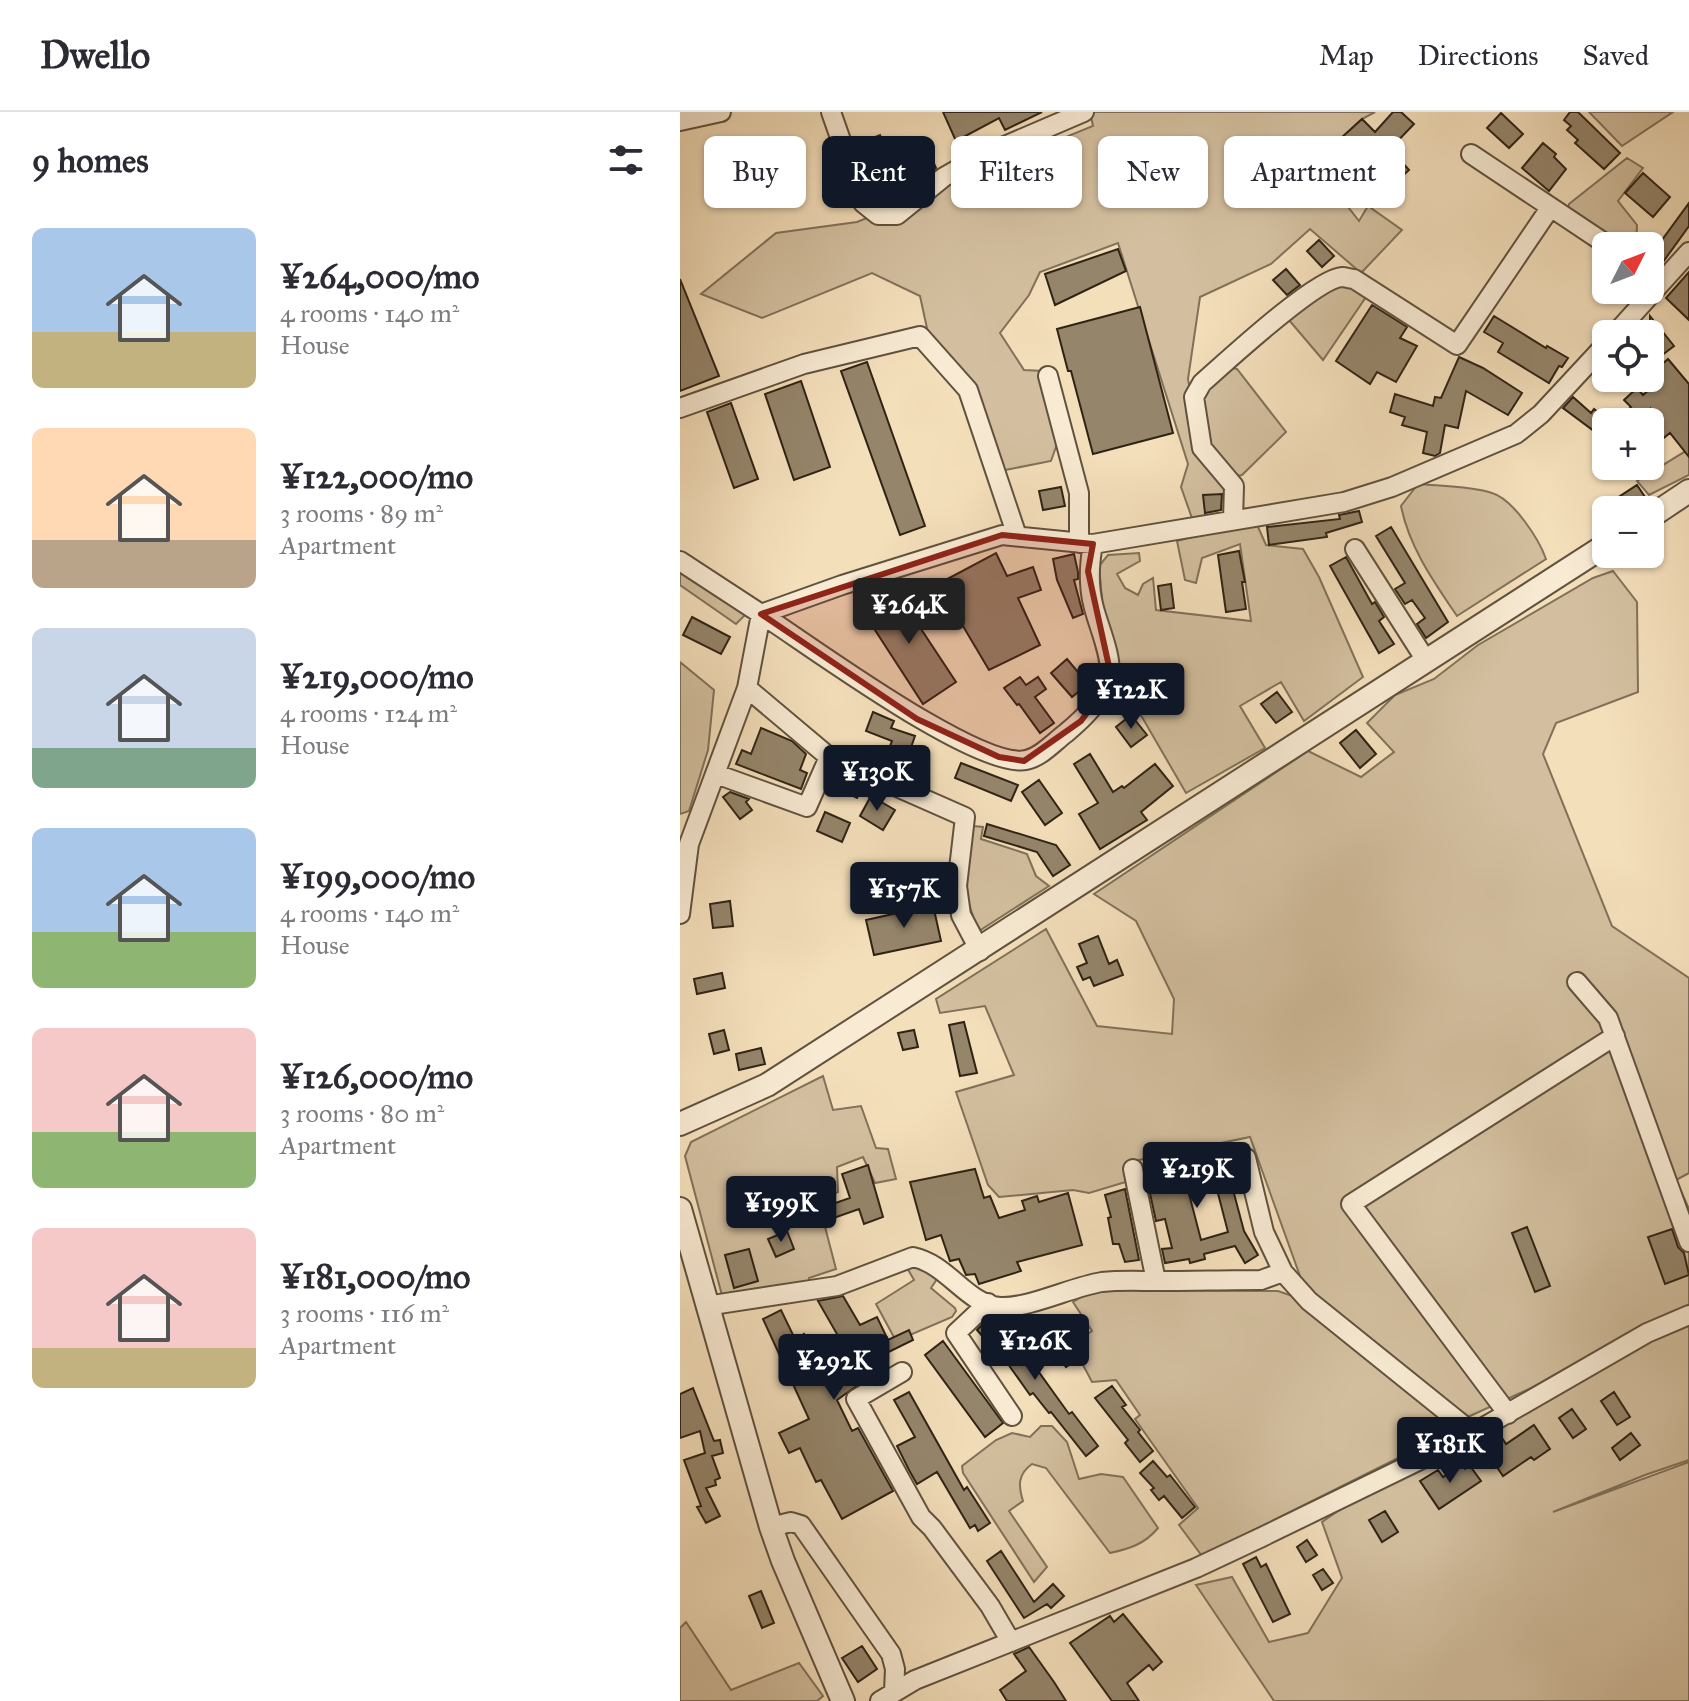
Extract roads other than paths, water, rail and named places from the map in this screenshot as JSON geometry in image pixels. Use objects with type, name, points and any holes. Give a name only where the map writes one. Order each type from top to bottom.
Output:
[{"type":"street","points":[[680,121],[721,112]]},
{"type":"street","points":[[831,112],[863,203],[878,215],[897,215],[944,177],[979,157],[1084,112]]},
{"type":"street","points":[[1471,154],[1592,235]]},
{"type":"street","points":[[1233,520],[1234,486],[1202,448],[1194,397],[1202,383],[1289,308],[1341,277],[1354,279],[1457,345],[1550,208]]},
{"type":"street","points":[[1664,271],[1689,252]]},
{"type":"street","points":[[680,408],[804,364],[920,336],[968,390],[1017,536]]},
{"type":"street","points":[[761,614],[1002,535],[1086,544],[1344,502],[1392,487],[1516,434],[1541,414],[1592,359]]},
{"type":"street","points":[[680,561],[917,719],[999,757],[1024,761],[1038,755],[1081,721],[1105,689],[1110,671],[1093,603],[1079,493],[1048,376]]},
{"type":"street","points":[[1664,508],[1689,491]]},
{"type":"street","points":[[1355,549],[1427,662]]},
{"type":"street","points":[[680,1124],[767,1085],[980,951],[1592,554]]},
{"type":"street","points":[[680,914],[689,844],[747,688],[761,614]]},
{"type":"street","points":[[747,688],[829,757],[965,817],[957,886],[961,915],[980,951]]},
{"type":"street","points":[[716,774],[807,807],[829,757]]},
{"type":"street","points":[[1577,982],[1608,1018],[1689,1242]]},
{"type":"street","points":[[1508,1414],[1351,1204],[1615,1036]]},
{"type":"street","points":[[1246,1158],[1264,1232],[1283,1272],[1309,1301],[1473,1433]]},
{"type":"street","points":[[1133,1169],[1156,1281]]},
{"type":"street","points":[[680,1209],[771,1527],[843,1701]]},
{"type":"street","points":[[706,1306],[837,1286],[913,1257],[940,1268],[981,1302],[1001,1307],[1105,1282],[1261,1280],[1283,1272]]},
{"type":"street","points":[[988,1303],[956,1333],[1012,1416]]},
{"type":"street","points":[[887,1696],[1011,1642],[1196,1568],[1473,1433],[1647,1333],[1689,1315]]},
{"type":"street","points":[[902,1372],[856,1399],[921,1517],[990,1606],[1011,1642]]},
{"type":"street","points":[[771,1527],[791,1522],[801,1525],[891,1654],[895,1669],[887,1696]]}]
